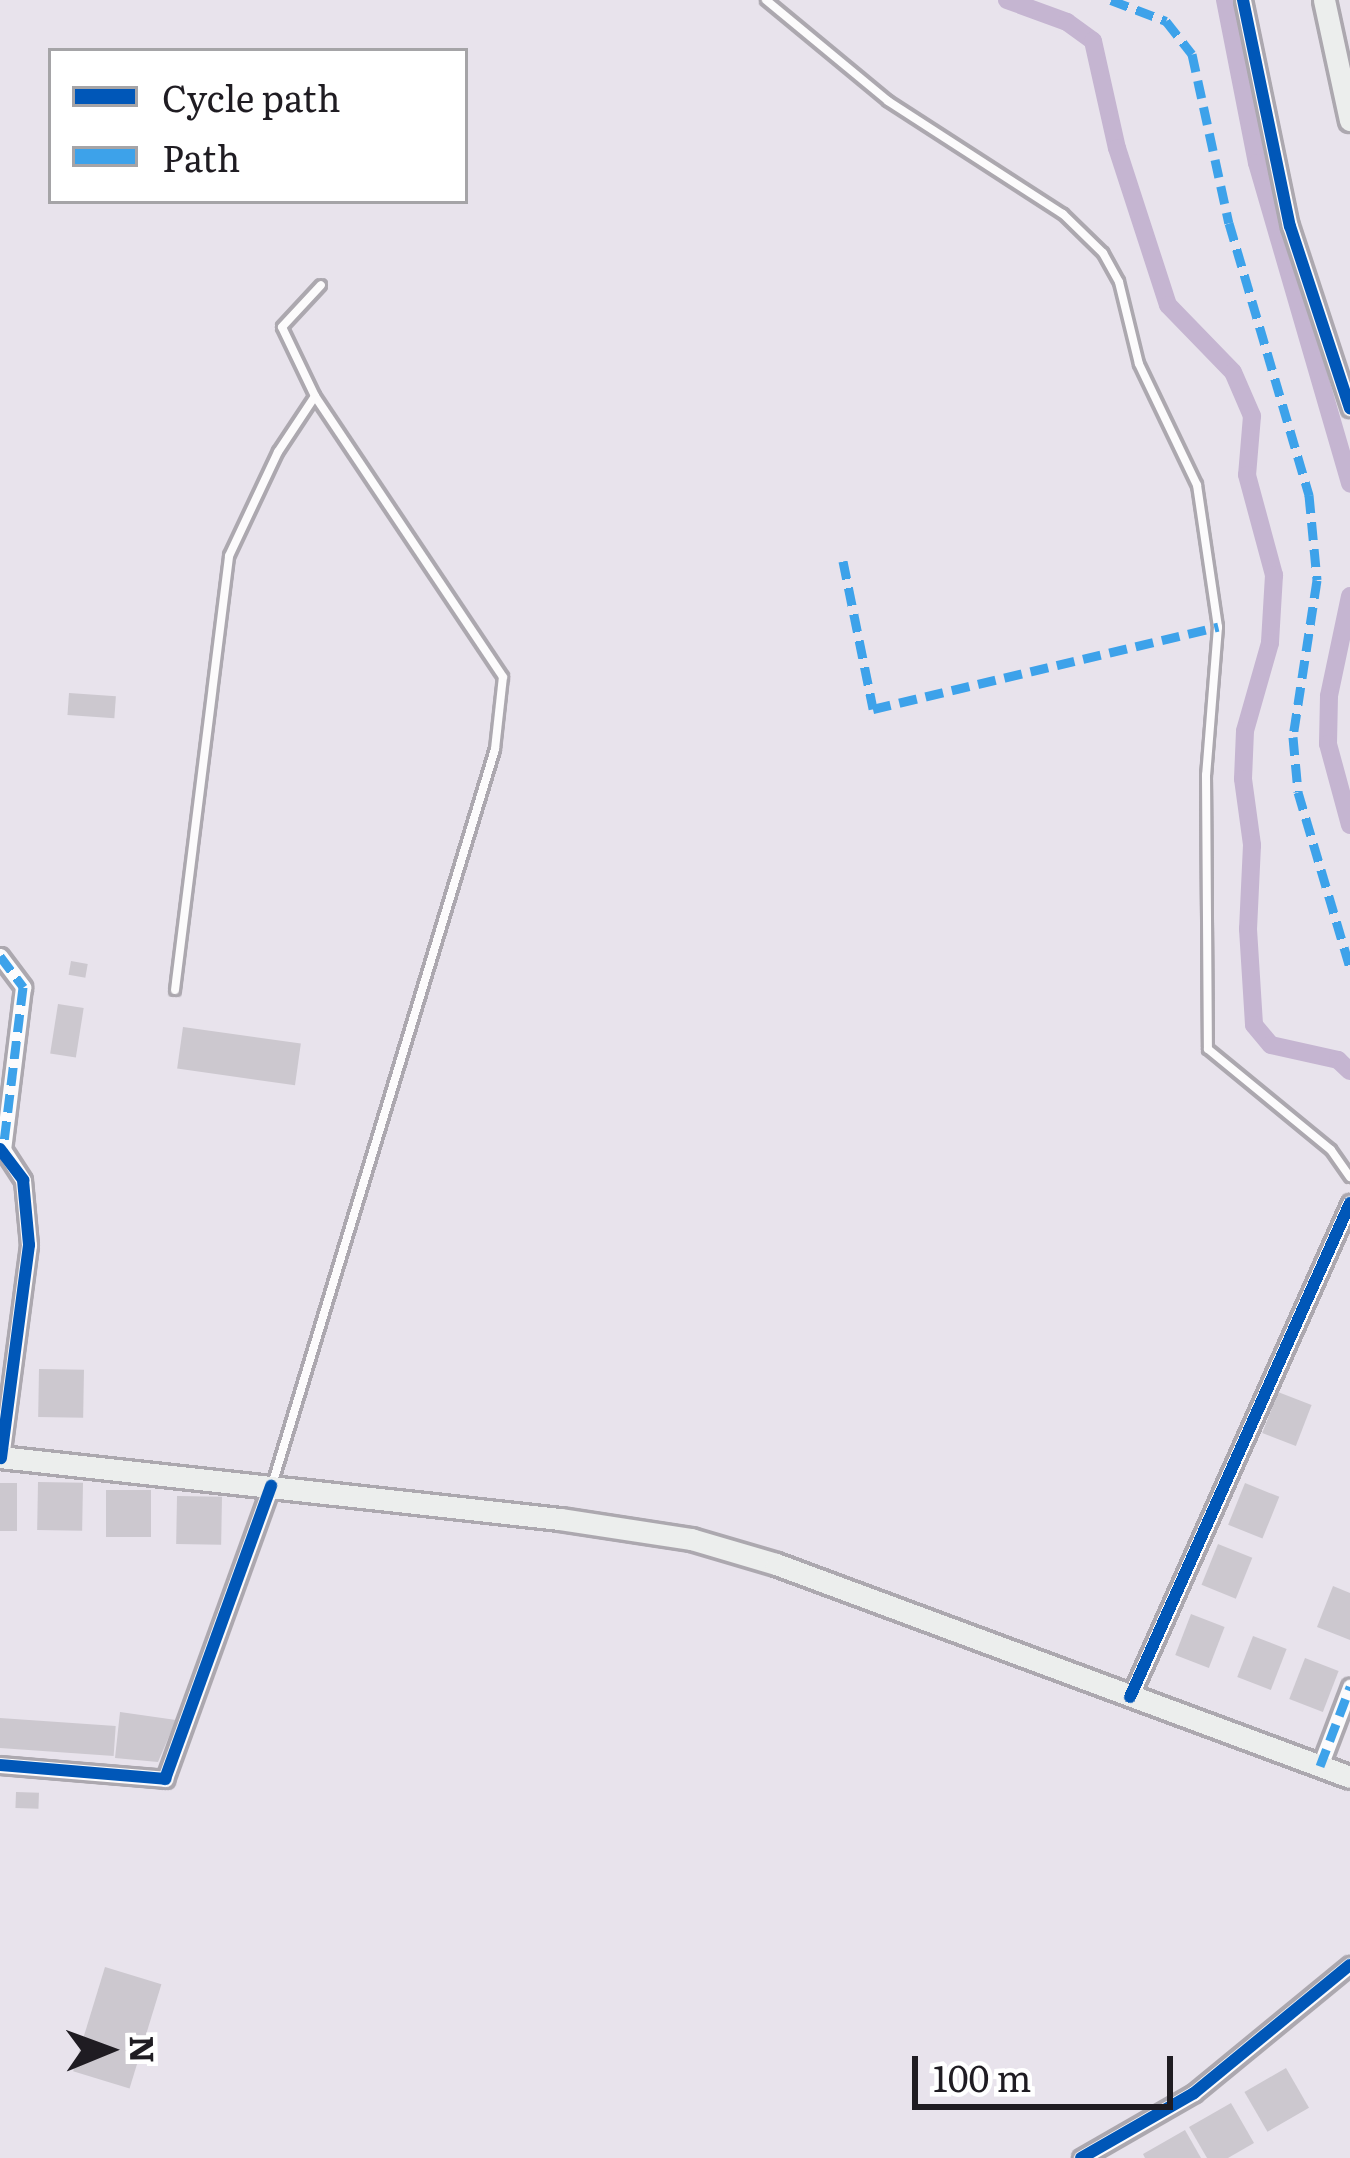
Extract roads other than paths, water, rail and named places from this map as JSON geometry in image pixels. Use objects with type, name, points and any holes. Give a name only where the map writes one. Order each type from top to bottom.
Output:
[{"type":"main road","points":[[1324,0],[1350,120]]},
{"type":"main road","points":[[1,1458],[595,1523],[706,1543],[864,1596],[1350,1777]]},
{"type":"street","points":[[1243,0],[1290,226],[1350,408]]},
{"type":"street","points":[[1,955],[23,987],[2,1149],[23,1180],[29,1245],[1,1458]]},
{"type":"street","points":[[1130,1697],[1350,1203]]},
{"type":"street","points":[[0,1765],[165,1780],[272,1486]]},
{"type":"street","points":[[1320,1766],[1350,1687]]},
{"type":"street","points":[[1082,2158],[1194,2093],[1350,1965]]},
{"type":"lane","points":[[766,0],[888,101],[1064,214],[1103,253],[1118,282],[1139,364],[1196,485],[1218,627],[1206,775],[1208,1049],[1331,1150],[1350,1177]]},
{"type":"lane","points":[[272,1486],[495,749],[503,677],[315,396],[282,327],[321,285]]},
{"type":"lane","points":[[175,990],[229,556],[278,452],[315,396]]},
{"type":"waterway","points":[[1007,0],[1067,22],[1093,41],[1117,148],[1168,305],[1233,372],[1252,416],[1247,475],[1274,575],[1270,643],[1245,731],[1254,1025],[1271,1045],[1338,1060],[1350,1071]]},
{"type":"waterway","points":[[1225,0],[1257,163],[1350,484]]},
{"type":"waterway","points":[[1350,596],[1329,696],[1328,744],[1350,825]]}]
